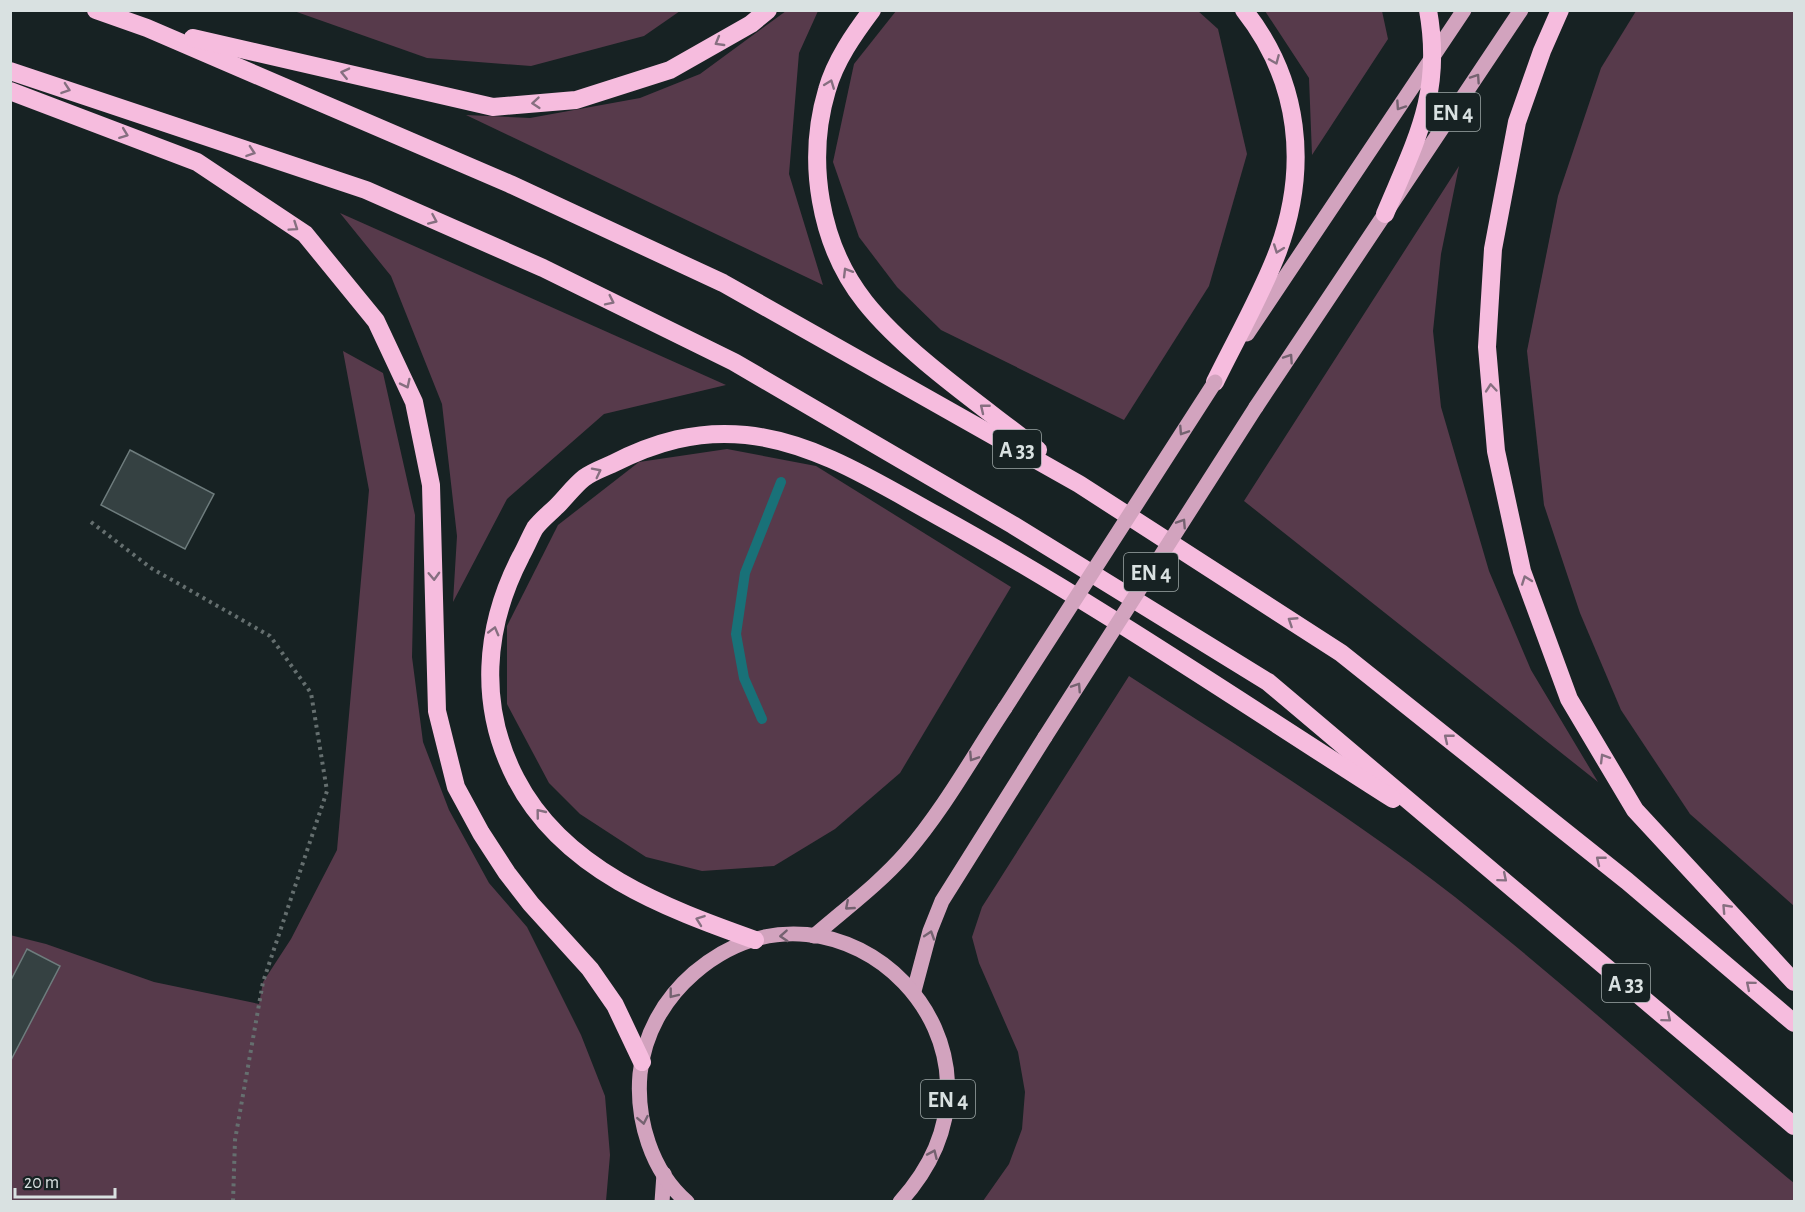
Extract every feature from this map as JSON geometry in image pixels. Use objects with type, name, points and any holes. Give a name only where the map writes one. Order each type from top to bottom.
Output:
[{"type":"highway","name":"A 33","points":[[96,10],[147,28],[510,184],[723,283],[1079,483],[1341,653],[1627,881],[1794,1023]]},
{"type":"highway","points":[[147,28],[493,106],[576,100],[670,70],[751,24],[768,10]]},
{"type":"highway","points":[[872,10],[851,37],[827,88],[816,143],[820,196],[834,252],[864,302],[907,345],[1079,483]]},
{"type":"highway","points":[[1215,382],[1278,251],[1293,201],[1298,153],[1290,102],[1276,57],[1244,10]]},
{"type":"highway","points":[[1385,214],[1422,127],[1432,85],[1433,35],[1428,10]]},
{"type":"highway","points":[[1560,10],[1542,51],[1517,122],[1493,249],[1487,347],[1496,452],[1522,571],[1569,699],[1635,810],[1794,982]]},
{"type":"highway","name":"A 33","points":[[10,71],[366,190],[543,268],[734,362],[1013,525],[1268,682],[1458,840],[1794,1126]]},
{"type":"highway","points":[[10,91],[197,162],[305,234],[376,321],[414,402],[431,485],[437,711],[456,787],[481,833],[507,873],[531,904],[590,969],[609,996],[642,1062]]},
{"type":"highway","points":[[755,940],[678,912],[639,893],[605,873],[577,851],[554,831],[516,778],[493,715],[489,648],[507,584],[536,528],[585,477],[642,448],[692,434],[747,435],[800,447],[854,470],[1018,560],[1458,840]]},
{"type":"main road","name":"EN 4","points":[[814,936],[884,876],[928,825],[1215,382],[1464,10]]},
{"type":"main road","name":"EN 4","points":[[914,992],[930,932],[942,901],[1256,407],[1521,10]]},
{"type":"main road","name":"EN 4","points":[[687,1202],[664,1174],[650,1148],[642,1120],[639,1091],[642,1062],[650,1034],[663,1007],[681,984],[703,965],[728,950],[755,940],[785,935],[814,936],[842,942],[869,954],[893,971],[914,992],[930,1016],[941,1043],[947,1072],[948,1101],[942,1130],[932,1157],[917,1183],[900,1202]]},
{"type":"main road","points":[[662,1202],[664,1174]]},
{"type":"path","points":[[91,522],[151,567],[270,636],[311,693],[327,792],[263,982],[235,1140],[233,1202]]},
{"type":"shaded area","points":[[294,11],[680,11],[644,36],[531,66],[427,58]]},
{"type":"shaded area","points":[[786,11],[818,11],[799,53],[789,174],[823,285],[466,115],[530,118],[640,98],[700,74]]},
{"type":"shaded area","points":[[896,11],[1198,11],[1218,29],[1247,154],[1209,286],[1124,420],[941,330],[897,287],[859,237],[833,162],[854,64]]},
{"type":"shaded area","points":[[1265,11],[1382,11],[1388,39],[1312,155],[1309,78]]},
{"type":"shaded area","points":[[1636,11],[1794,11],[1794,906],[1690,814],[1621,710],[1580,613],[1544,505],[1527,351],[1558,196],[1601,68]]},
{"type":"shaded area","points":[[1459,166],[1441,254],[1433,331],[1441,407],[1489,571],[1531,670],[1598,782],[1244,501]]},
{"type":"shaded area","points":[[340,213],[726,385],[604,414],[507,499],[453,602],[457,536],[442,404],[391,276]]},
{"type":"shaded area","points":[[343,351],[383,373],[415,515],[412,657],[423,742],[449,810],[489,883],[527,927],[581,1035],[605,1096],[610,1155],[606,1201],[11,1201],[10,935],[46,944],[154,982],[259,1004],[263,982],[291,939],[337,850],[369,490]]},
{"type":"shaded area","points":[[727,449],[816,466],[1011,587],[900,773],[835,829],[774,866],[702,871],[646,857],[580,814],[549,783],[507,704],[507,626],[558,525],[639,462]]},
{"type":"shaded area","points":[[1129,676],[1335,810],[1455,897],[1541,967],[1794,1183],[1794,1201],[983,1201],[1009,1164],[1022,1129],[1025,1092],[1018,1052],[979,963],[972,937],[982,907]]},
{"type":"building","points":[[130,450],[214,494],[185,549],[101,505]]},
{"type":"building","points":[[27,949],[60,966],[10,1062],[10,982]]},
{"type":"waterway","points":[[762,719],[744,678],[736,634],[745,573],[781,482]]}]
